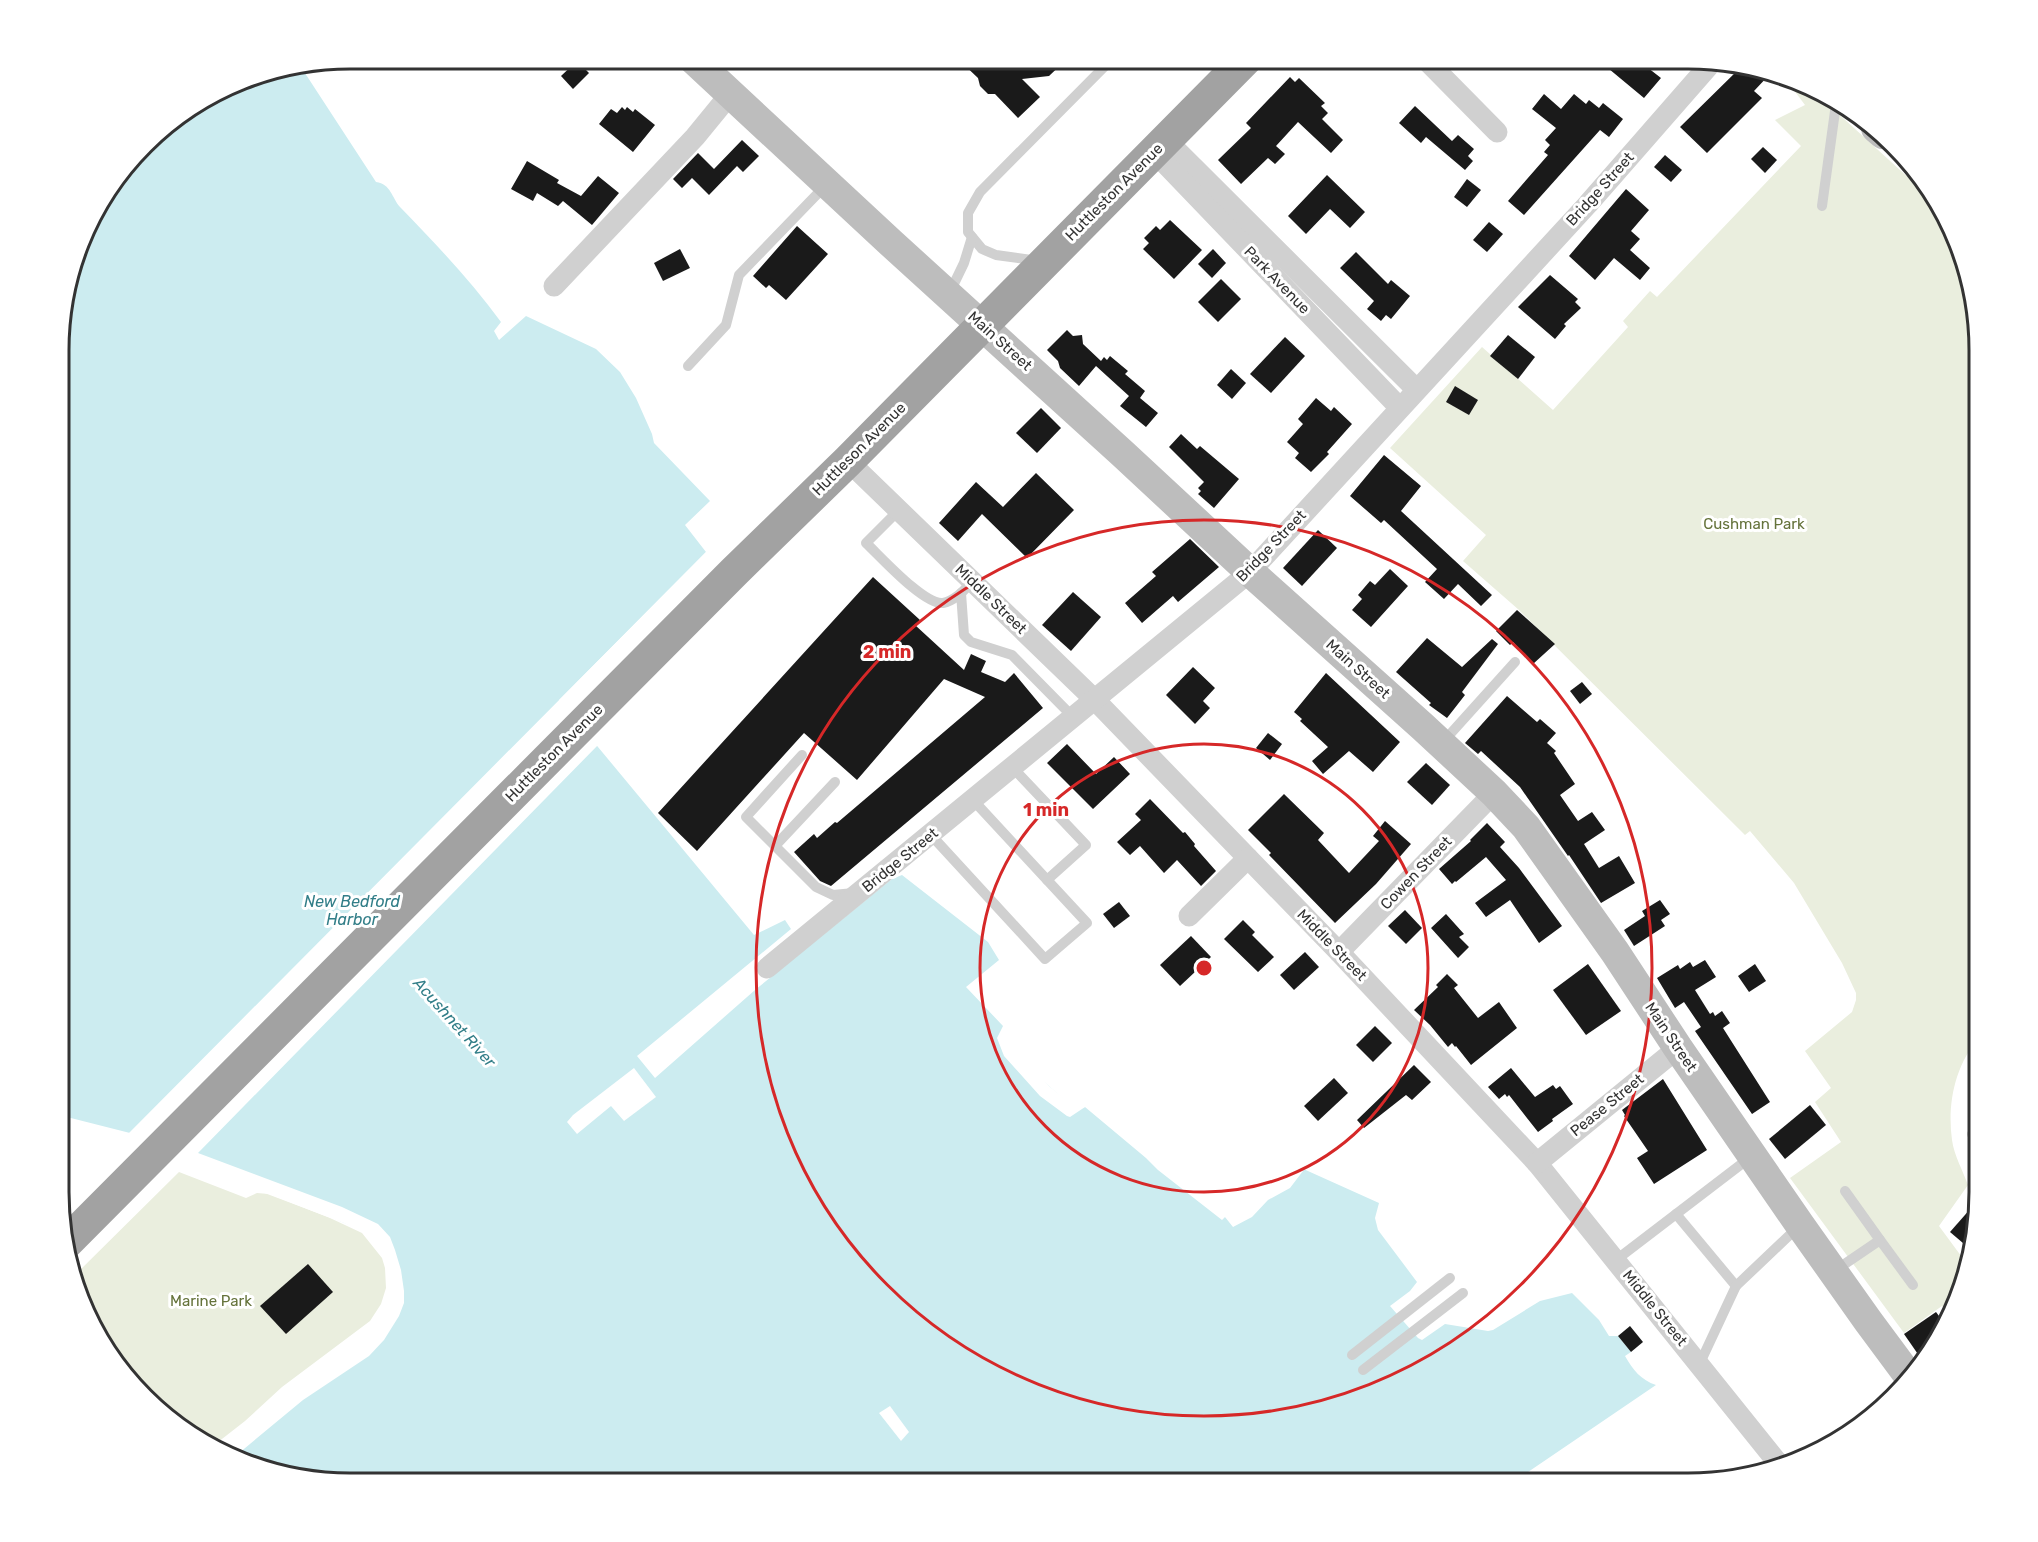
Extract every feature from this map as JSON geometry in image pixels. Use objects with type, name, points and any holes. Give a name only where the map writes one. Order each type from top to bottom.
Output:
[{"type":"highway","name":"Huttleston Avenue","points":[[983,325],[1236,69]]},
{"type":"highway","name":"Huttleson Avenue","points":[[734,572],[983,325]]},
{"type":"highway","name":"Huttleston Avenue","points":[[72,1237],[734,572]]},
{"type":"main road","name":"Main Street","points":[[708,69],[828,184],[1494,793],[1526,827],[1615,952],[1800,1225],[1905,1370]]},
{"type":"street","points":[[1435,69],[1497,132]]},
{"type":"street","name":"Bridge Street","points":[[767,968],[1250,572],[1588,204],[1705,70]]},
{"type":"street","points":[[554,286],[687,145],[731,93]]},
{"type":"street","points":[[1160,146],[1416,389]]},
{"type":"street","name":"Park Avenue","points":[[1160,146],[1400,407]]},
{"type":"street","name":"Middle Street","points":[[848,461],[899,510],[967,587],[1095,700],[1339,952],[1537,1162],[1775,1459]]},
{"type":"street","name":"Cowen Street","points":[[1339,952],[1494,793]]},
{"type":"street","points":[[1189,916],[1248,858]]},
{"type":"street","name":"Pease Street","points":[[1537,1162],[1678,1048]]},
{"type":"lane","points":[[1046,262],[996,255],[982,249],[968,232],[968,213],[980,192],[1102,69]]},
{"type":"lane","points":[[1822,206],[1835,111]]},
{"type":"lane","points":[[688,366],[726,325],[739,275],[828,184]]},
{"type":"lane","points":[[949,295],[964,263],[972,237]]},
{"type":"lane","points":[[899,510],[866,543],[924,598],[941,604],[954,599],[967,587]]},
{"type":"lane","points":[[967,587],[964,635],[971,642],[1012,655],[1074,718]]},
{"type":"lane","points":[[1441,744],[1515,662]]},
{"type":"lane","points":[[802,755],[746,817],[816,887],[833,895],[860,893]]},
{"type":"lane","points":[[1013,768],[1086,845],[1047,880]]},
{"type":"lane","points":[[775,846],[835,782]]},
{"type":"lane","points":[[931,835],[1045,959],[1087,923],[973,800]]},
{"type":"lane","points":[[1616,1260],[1752,1156]]},
{"type":"lane","points":[[1845,1191],[1913,1285]]},
{"type":"lane","points":[[1676,1214],[1736,1286]]},
{"type":"lane","points":[[1700,1363],[1736,1286],[1800,1225]]},
{"type":"lane","points":[[1833,1272],[1880,1240]]},
{"type":"lane","points":[[1352,1355],[1450,1278]]},
{"type":"lane","points":[[1363,1370],[1463,1293]]},
{"type":"green space","name":"Cushman Park","points":[[1793,89],[1835,110],[1913,182],[1931,209],[1948,242],[1967,313],[1969,350],[1969,1052],[1955,1086],[1951,1126],[1953,1146],[1968,1185],[1939,1226],[1961,1256],[1948,1300],[1944,1308],[1942,1306],[1904,1333],[1790,1178],[1841,1142],[1815,1102],[1831,1088],[1805,1051],[1852,1012],[1856,993],[1842,963],[1794,883],[1750,831],[1745,835],[1519,610],[1463,561],[1486,535],[1390,448],[1482,347],[1553,410],[1628,327],[1623,321],[1650,291],[1657,297],[1801,146],[1775,120],[1805,105]]},
{"type":"green space","name":"Marine Park","points":[[179,1172],[246,1198],[257,1193],[269,1194],[362,1233],[382,1258],[386,1288],[381,1304],[370,1321],[282,1387],[220,1441],[179,1415],[151,1391],[127,1363],[107,1333],[90,1300],[80,1270]]},
{"type":"water","name":"New Bedford Harbor","points":[[305,72],[376,182],[388,188],[400,207],[465,277],[501,322],[494,331],[499,340],[526,316],[596,349],[620,372],[636,398],[654,443],[710,501],[685,525],[706,552],[559,700],[754,935],[785,920],[791,929],[637,1056],[655,1078],[755,990],[892,879],[902,875],[988,942],[999,960],[966,987],[1003,1026],[1003,1040],[1013,1054],[1076,1110],[1085,1107],[1158,1170],[1222,1220],[1225,1217],[1229,1218],[1299,1167],[1379,1203],[1375,1218],[1378,1230],[1417,1282],[1410,1291],[1390,1306],[1418,1338],[1422,1340],[1445,1324],[1493,1330],[1540,1301],[1572,1293],[1599,1320],[1609,1336],[1618,1336],[1631,1352],[1625,1356],[1638,1374],[1656,1385],[1527,1473],[350,1473],[313,1471],[260,1458],[223,1443],[379,1323],[391,1296],[390,1265],[373,1235],[130,1133],[69,1118],[69,350],[71,313],[90,242],[116,194],[151,151],[194,116],[226,98],[260,84]]},
{"type":"pier","points":[[708,550],[708,554],[563,700],[599,744],[198,1153],[342,1207],[378,1224],[390,1237],[401,1270],[404,1303],[384,1340],[369,1356],[303,1400],[241,1451],[220,1441],[298,1381],[332,1358],[377,1321],[388,1296],[389,1282],[382,1252],[371,1237],[344,1223],[188,1164],[127,1135]]},
{"type":"pier","points":[[1003,1026],[1006,1039],[1049,1086],[1072,1105],[1085,1107],[1070,1117],[1040,1096],[1004,1056],[997,1038]]},
{"type":"pier","points":[[634,1068],[656,1097],[624,1121],[611,1106],[577,1134],[567,1122],[573,1115]]},
{"type":"pier","points":[[1297,1165],[1306,1167],[1290,1188],[1268,1200],[1252,1217],[1233,1227],[1225,1217],[1227,1214],[1241,1208],[1257,1192]]},
{"type":"pier","points":[[890,1406],[909,1432],[901,1441],[879,1413]]},
{"type":"building","points":[[568,69],[585,69],[589,73],[573,89],[561,76]]},
{"type":"building","points":[[969,69],[1056,69],[1049,76],[1022,79],[1040,97],[1018,118],[995,94],[988,94],[980,86],[978,78]]},
{"type":"building","points":[[1609,69],[1649,69],[1661,78],[1644,98]]},
{"type":"building","points":[[1735,73],[1764,80],[1754,91],[1762,98],[1707,153],[1680,127]]},
{"type":"building","points":[[1290,77],[1295,82],[1299,78],[1325,103],[1321,106],[1328,113],[1322,119],[1343,140],[1331,153],[1298,122],[1276,146],[1285,154],[1275,164],[1268,158],[1241,184],[1218,160],[1251,128],[1246,123]]},
{"type":"building","points":[[1544,94],[1561,109],[1574,94],[1586,104],[1589,100],[1599,108],[1603,103],[1623,119],[1609,137],[1600,130],[1524,215],[1508,201],[1548,155],[1544,152],[1550,145],[1545,140],[1556,128],[1532,109]]},
{"type":"building","points":[[1415,106],[1452,141],[1458,135],[1474,149],[1468,156],[1473,161],[1465,170],[1426,137],[1421,143],[1399,123]]},
{"type":"building","points":[[622,107],[625,110],[627,107],[633,112],[635,109],[655,125],[633,152],[599,124],[611,109],[617,113]]},
{"type":"building","points":[[742,140],[759,156],[743,172],[737,166],[709,195],[692,178],[682,188],[673,179],[698,153],[714,169]]},
{"type":"building","points":[[1763,147],[1777,160],[1765,173],[1751,159]]},
{"type":"building","points":[[1665,155],[1682,170],[1671,182],[1654,167]]},
{"type":"building","points":[[527,161],[559,180],[557,183],[581,196],[598,176],[619,193],[592,225],[563,201],[558,206],[537,193],[533,201],[511,189]]},
{"type":"building","points":[[1327,175],[1365,212],[1350,228],[1330,209],[1306,234],[1288,216]]},
{"type":"building","points":[[1467,179],[1481,190],[1467,207],[1454,197]]},
{"type":"building","points":[[1626,189],[1649,210],[1631,231],[1640,239],[1630,250],[1650,268],[1640,280],[1614,258],[1595,280],[1569,256]]},
{"type":"building","points":[[1170,220],[1202,250],[1174,279],[1143,249],[1149,243],[1144,238],[1156,226],[1160,230]]},
{"type":"building","points":[[1489,222],[1503,234],[1487,252],[1473,240]]},
{"type":"building","points":[[797,226],[828,254],[786,300],[769,285],[766,288],[753,276]]},
{"type":"building","points":[[680,249],[690,268],[663,281],[654,263]]},
{"type":"building","points":[[1213,249],[1226,263],[1212,278],[1198,264]]},
{"type":"building","points":[[1356,252],[1388,284],[1391,280],[1410,296],[1391,319],[1386,315],[1381,321],[1367,309],[1374,301],[1340,268]]},
{"type":"building","points":[[1550,275],[1578,299],[1575,302],[1581,308],[1564,324],[1566,326],[1555,339],[1518,307]]},
{"type":"building","points":[[1221,279],[1241,299],[1218,322],[1198,302]]},
{"type":"building","points":[[1067,330],[1073,336],[1082,335],[1083,344],[1101,361],[1104,357],[1107,360],[1110,356],[1128,371],[1125,374],[1145,391],[1140,398],[1158,413],[1146,427],[1120,406],[1129,396],[1096,366],[1079,386],[1060,368],[1058,361],[1047,350]]},
{"type":"building","points":[[1508,335],[1535,357],[1518,379],[1490,356]]},
{"type":"building","points":[[1285,337],[1305,356],[1271,393],[1250,374]]},
{"type":"building","points":[[1231,369],[1246,383],[1232,399],[1217,385]]},
{"type":"building","points":[[1455,386],[1478,400],[1469,415],[1446,402]]},
{"type":"building","points":[[1316,398],[1331,411],[1334,407],[1352,424],[1327,452],[1329,454],[1311,472],[1295,458],[1299,453],[1287,442],[1303,424],[1298,419]]},
{"type":"building","points":[[1041,408],[1061,428],[1037,453],[1016,433]]},
{"type":"building","points":[[1181,434],[1197,449],[1200,446],[1239,479],[1214,508],[1198,494],[1201,491],[1198,488],[1204,482],[1169,447]]},
{"type":"building","points":[[1384,455],[1421,486],[1401,511],[1492,595],[1481,606],[1458,584],[1444,599],[1425,582],[1437,569],[1384,520],[1381,523],[1350,496]]},
{"type":"building","points":[[1036,473],[1074,510],[1027,558],[982,514],[958,541],[939,523],[976,482],[1003,507]]},
{"type":"building","points":[[1318,530],[1337,548],[1302,586],[1283,568]]},
{"type":"building","points":[[1190,539],[1219,567],[1178,602],[1173,596],[1142,623],[1125,603],[1156,576],[1152,572]]},
{"type":"building","points":[[1390,569],[1408,586],[1371,627],[1352,610],[1362,599],[1358,595],[1370,581],[1375,585]]},
{"type":"building","points":[[873,577],[920,620],[915,625],[964,670],[971,654],[986,661],[981,672],[1005,682],[1014,673],[1043,708],[831,886],[820,881],[794,852],[814,834],[817,838],[835,822],[837,823],[985,697],[944,679],[857,780],[804,733],[697,851],[658,813]]},
{"type":"building","points":[[1073,592],[1101,617],[1071,651],[1042,625]]},
{"type":"building","points":[[1517,610],[1555,644],[1533,664],[1513,642],[1510,645],[1496,631]]},
{"type":"building","points":[[1427,638],[1462,667],[1492,639],[1498,644],[1462,692],[1465,695],[1447,718],[1429,705],[1431,703],[1396,672]]},
{"type":"building","points":[[1193,667],[1215,688],[1203,701],[1210,708],[1195,724],[1166,695]]},
{"type":"building","points":[[1326,673],[1400,742],[1373,772],[1349,751],[1323,774],[1312,761],[1328,747],[1300,721],[1302,719],[1294,712]]},
{"type":"building","points":[[1582,682],[1592,694],[1580,704],[1570,691]]},
{"type":"building","points":[[1507,696],[1537,722],[1540,719],[1556,733],[1547,743],[1556,751],[1554,753],[1575,784],[1560,795],[1578,821],[1592,812],[1605,830],[1584,844],[1599,868],[1619,856],[1635,883],[1601,903],[1520,787],[1481,751],[1478,754],[1465,743]]},
{"type":"building","points":[[1268,733],[1282,744],[1270,760],[1256,748]]},
{"type":"building","points":[[1067,744],[1096,774],[1114,757],[1130,774],[1093,809],[1047,763]]},
{"type":"building","points":[[1426,763],[1450,785],[1432,805],[1407,782]]},
{"type":"building","points":[[1284,794],[1324,833],[1318,840],[1349,873],[1379,841],[1373,836],[1385,821],[1411,844],[1376,884],[1335,923],[1248,830]]},
{"type":"building","points":[[1150,799],[1183,833],[1185,832],[1216,871],[1201,886],[1177,860],[1164,873],[1140,846],[1130,855],[1117,842],[1141,820],[1135,814]]},
{"type":"building","points":[[1487,823],[1505,842],[1500,847],[1519,868],[1562,926],[1539,943],[1510,900],[1486,917],[1475,903],[1506,880],[1486,857],[1452,884],[1439,869],[1471,841]]},
{"type":"building","points":[[1660,900],[1670,914],[1661,920],[1665,926],[1634,946],[1624,930],[1645,916],[1642,911]]},
{"type":"building","points":[[1119,902],[1130,916],[1114,928],[1103,914]]},
{"type":"building","points":[[1405,910],[1422,928],[1406,944],[1388,926]]},
{"type":"building","points":[[1446,914],[1464,934],[1459,937],[1469,947],[1458,958],[1431,928]]},
{"type":"building","points":[[1243,920],[1255,932],[1252,935],[1274,957],[1258,972],[1224,939]]},
{"type":"building","points":[[1191,936],[1211,957],[1180,986],[1160,965]]},
{"type":"building","points":[[1305,952],[1319,967],[1294,990],[1280,975]]},
{"type":"building","points":[[1705,960],[1716,977],[1695,990],[1710,1014],[1713,1012],[1715,1016],[1722,1011],[1730,1023],[1723,1028],[1770,1102],[1752,1114],[1695,1031],[1701,1027],[1684,1002],[1675,1008],[1657,978],[1678,965],[1680,969],[1690,962],[1693,967]]},
{"type":"building","points":[[1588,964],[1621,1011],[1586,1035],[1553,990]]},
{"type":"building","points":[[1755,964],[1766,981],[1749,992],[1738,976]]},
{"type":"building","points":[[1447,974],[1458,985],[1454,988],[1478,1018],[1499,1002],[1517,1028],[1471,1065],[1456,1046],[1452,1043],[1448,1047],[1414,1010],[1438,987],[1436,985]]},
{"type":"building","points":[[1375,1026],[1392,1043],[1373,1062],[1356,1045]]},
{"type":"building","points":[[1414,1065],[1431,1082],[1412,1100],[1406,1095],[1364,1128],[1357,1120]]},
{"type":"building","points":[[1511,1068],[1535,1097],[1553,1085],[1556,1089],[1560,1086],[1573,1104],[1538,1132],[1509,1095],[1507,1097],[1505,1094],[1499,1099],[1488,1087]]},
{"type":"building","points":[[1334,1078],[1348,1093],[1318,1121],[1304,1106]]},
{"type":"building","points":[[1663,1079],[1707,1150],[1654,1184],[1637,1158],[1648,1151],[1622,1110]]},
{"type":"building","points":[[1810,1105],[1826,1125],[1785,1159],[1769,1139]]},
{"type":"building","points":[[1968,1212],[1964,1244],[1950,1232]]},
{"type":"building","points":[[308,1264],[333,1292],[286,1334],[260,1306]]},
{"type":"building","points":[[1936,1312],[1940,1317],[1918,1354],[1904,1334]]},
{"type":"building","points":[[1630,1326],[1643,1342],[1631,1352],[1618,1336]]},
{"type":"water label","name":"Acushnet River","points":[[455,1022]]}]
